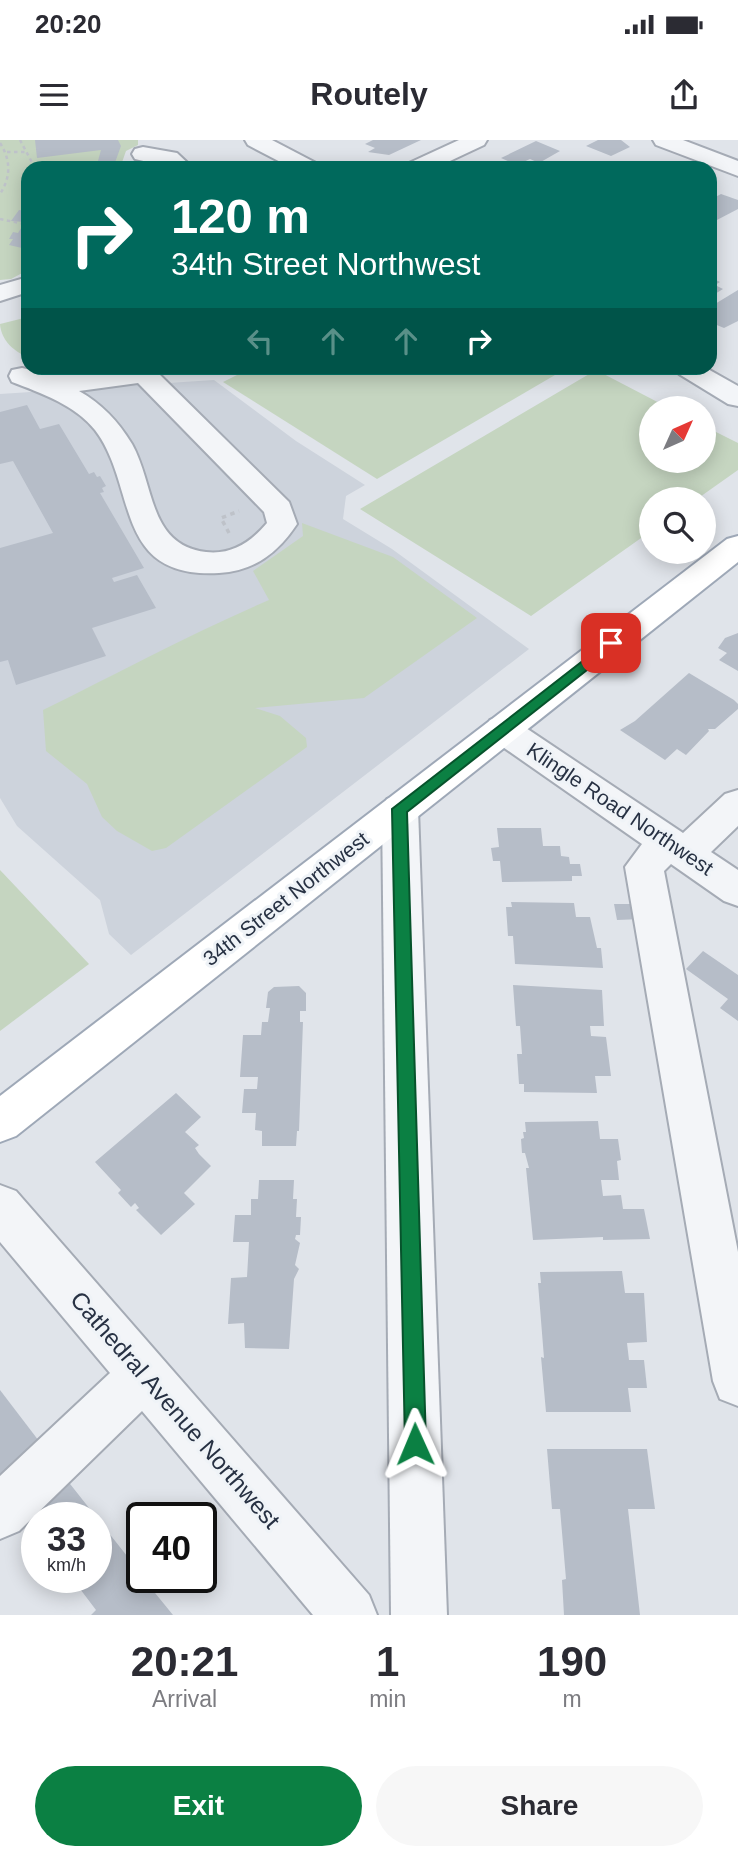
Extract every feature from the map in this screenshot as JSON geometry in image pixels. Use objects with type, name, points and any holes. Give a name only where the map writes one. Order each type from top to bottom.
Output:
[{"type":"main road","name":"34th Street Northwest","points":[[0,1122],[738,546]]},
{"type":"street","points":[[256,140],[295,161]]},
{"type":"street","points":[[432,161],[476,140]]},
{"type":"street","points":[[664,140],[738,169]]},
{"type":"street","points":[[143,154],[173,161]]},
{"type":"street","points":[[0,293],[21,287]]},
{"type":"street","points":[[23,375],[60,390],[90,410],[106,426],[121,446],[150,534],[168,554],[193,563],[222,563],[245,557],[265,546],[282,524],[278,509],[150,375]]},
{"type":"street","points":[[38,375],[82,383],[125,375]]},
{"type":"street","points":[[700,375],[738,398]]},
{"type":"street","name":"Klingle Road Northwest","points":[[502,729],[738,890]]},
{"type":"street","points":[[738,804],[677,848],[644,867],[731,1308],[738,1381]]},
{"type":"street","points":[[400,809],[419,1615]]},
{"type":"street","name":"Cathedral Avenue Northwest","points":[[0,1207],[349,1615]]},
{"type":"street","points":[[0,1512],[145,1374]]},
{"type":"path","points":[[20,140],[31,161]]},
{"type":"path","points":[[0,143],[7,152],[8,178],[0,194]]},
{"type":"path","points":[[7,152],[26,152]]},
{"type":"path","points":[[0,219],[21,224]]},
{"type":"path","points":[[221,518],[239,511]]},
{"type":"path","points":[[225,538],[234,538]]},
{"type":"shaded area","points":[[214,380],[296,441],[365,485],[346,496],[343,519],[392,549],[529,649],[131,955],[109,934],[100,900],[17,826],[0,798],[0,394]]},
{"type":"green space","points":[[0,140],[138,140],[138,145],[126,151],[122,161],[21,161],[21,274],[11,279],[0,280]]},
{"type":"green space","points":[[21,319],[21,354],[9,345],[0,324]]},
{"type":"green space","points":[[237,375],[555,375],[377,479],[223,382]]},
{"type":"green space","points":[[588,375],[606,375],[646,396],[639,396],[639,473],[716,473],[716,432],[738,443],[738,470],[714,487],[639,487],[639,540],[531,616],[360,509]]},
{"type":"green space","points":[[302,523],[393,557],[477,618],[364,698],[255,708],[280,716],[306,738],[307,747],[166,848],[152,851],[117,831],[102,817],[87,784],[46,751],[43,710],[269,600],[253,571],[303,536]]},
{"type":"green space","points":[[0,870],[89,964],[0,1031]]},
{"type":"building","points":[[35,140],[118,140],[121,146],[116,161],[98,161],[101,150],[37,158]]},
{"type":"building","points":[[373,140],[421,140],[389,155],[368,152],[375,148],[365,144]]},
{"type":"building","points":[[598,140],[621,140],[630,147],[611,156],[586,146]]},
{"type":"building","points":[[536,141],[560,151],[542,161],[508,161],[501,158]]},
{"type":"building","points":[[721,194],[738,200],[738,209],[717,220],[717,196]]},
{"type":"building","points":[[19,210],[21,210],[21,222],[11,221]]},
{"type":"building","points":[[21,228],[21,248],[9,245],[13,232],[18,233]]},
{"type":"building","points":[[738,290],[738,321],[724,328],[717,325],[717,303]]},
{"type":"building","points":[[27,405],[40,429],[59,424],[89,474],[94,472],[97,477],[100,476],[106,486],[102,488],[104,492],[100,493],[144,568],[112,578],[114,582],[137,575],[156,608],[92,628],[106,656],[16,685],[8,660],[0,662],[0,548],[53,533],[13,461],[0,464],[0,412]]},
{"type":"building","points":[[738,633],[738,671],[719,660],[727,653],[718,648],[725,638]]},
{"type":"building","points":[[689,673],[734,700],[738,709],[715,729],[708,729],[686,755],[677,749],[665,760],[620,730],[635,721]]},
{"type":"building","points":[[497,828],[541,828],[543,846],[560,846],[561,856],[569,857],[570,864],[580,864],[582,876],[572,876],[572,881],[502,882],[500,861],[493,861],[491,848],[499,847]]},
{"type":"building","points":[[511,902],[574,903],[576,917],[590,917],[597,948],[601,948],[603,968],[515,964],[513,936],[508,936],[506,907],[512,907]]},
{"type":"building","points":[[614,904],[639,904],[642,919],[617,920]]},
{"type":"building","points":[[703,951],[738,975],[738,1021],[720,1008],[728,999],[686,969]]},
{"type":"building","points":[[513,985],[602,990],[604,1026],[590,1026],[591,1036],[606,1037],[611,1076],[595,1076],[597,1093],[524,1092],[524,1084],[519,1084],[517,1054],[522,1054],[520,1026],[516,1026]]},
{"type":"building","points":[[299,986],[306,993],[306,1011],[300,1011],[300,1022],[303,1022],[299,1131],[296,1146],[262,1146],[262,1131],[255,1130],[256,1113],[242,1113],[244,1089],[257,1089],[258,1077],[240,1077],[243,1035],[261,1035],[262,1022],[268,1022],[268,992],[274,987]]},
{"type":"building","points":[[176,1093],[201,1117],[185,1132],[199,1145],[195,1148],[211,1166],[184,1193],[195,1204],[161,1235],[136,1210],[139,1208],[135,1203],[131,1207],[118,1193],[121,1190],[95,1162]]},
{"type":"building","points":[[598,1121],[600,1139],[618,1139],[621,1160],[617,1161],[619,1180],[601,1180],[603,1196],[621,1195],[623,1209],[644,1209],[650,1239],[603,1240],[603,1237],[533,1240],[526,1168],[529,1168],[525,1153],[522,1153],[521,1139],[524,1138],[523,1132],[526,1132],[525,1122]]},
{"type":"building","points":[[259,1180],[294,1180],[296,1217],[301,1217],[300,1235],[296,1235],[295,1239],[300,1243],[295,1265],[299,1269],[294,1279],[289,1349],[245,1348],[244,1323],[228,1324],[231,1278],[247,1277],[249,1242],[233,1242],[235,1215],[251,1215],[251,1199],[258,1199]]},
{"type":"building","points":[[622,1271],[625,1293],[644,1293],[647,1342],[627,1343],[629,1360],[644,1360],[647,1388],[628,1388],[631,1412],[546,1412],[541,1357],[544,1358],[538,1283],[541,1283],[540,1272]]},
{"type":"building","points":[[0,1390],[42,1445],[0,1485]]},
{"type":"building","points":[[547,1449],[647,1449],[655,1509],[628,1509],[640,1615],[564,1615],[562,1580],[566,1579],[560,1509],[552,1509]]},
{"type":"building","points":[[63,1475],[84,1502],[35,1502]]},
{"type":"building","points":[[112,1537],[126,1555],[126,1593],[155,1593],[173,1615],[91,1615],[96,1610],[83,1593],[112,1593]]},
{"type":"route","points":[[415,1444],[400,809],[611,643]]}]
